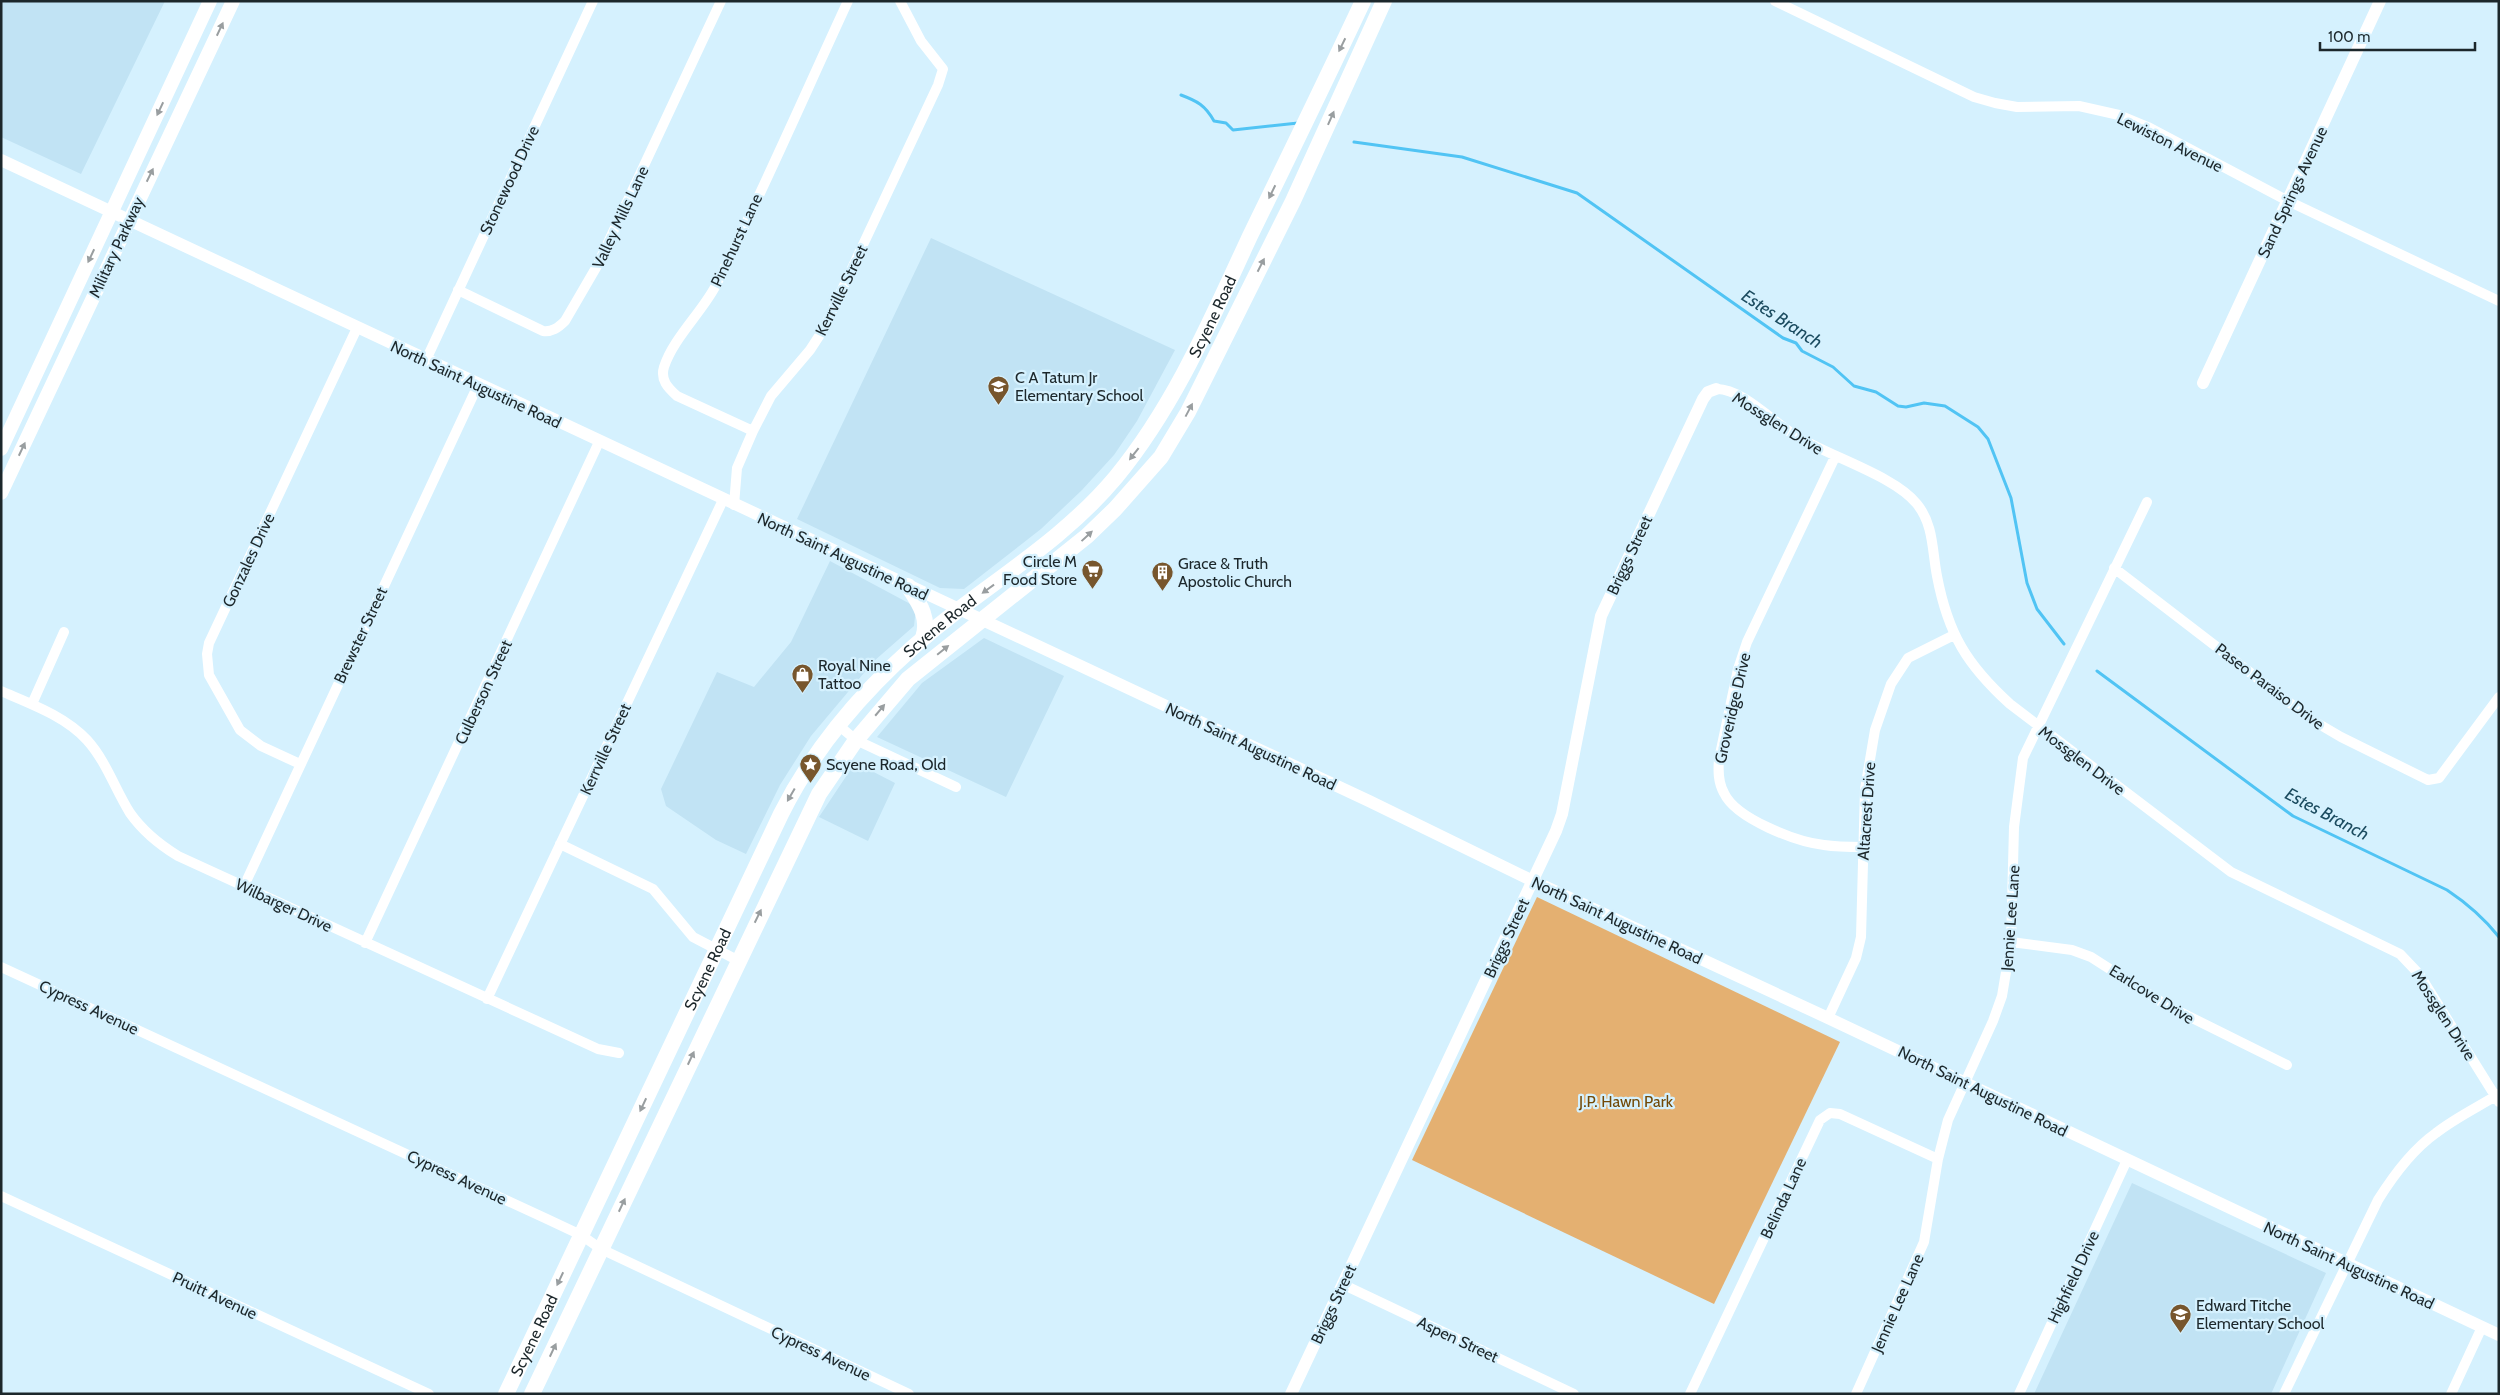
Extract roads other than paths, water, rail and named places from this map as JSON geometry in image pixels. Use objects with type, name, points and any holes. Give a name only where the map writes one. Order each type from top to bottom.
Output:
[{"type":"main road","name":"Military Parkway","points":[[1,449],[210,1]]},
{"type":"main road","name":"Military Parkway","points":[[1,493],[128,220],[233,1]]},
{"type":"main road","name":"Scyene Road","points":[[506,1394],[788,800],[838,725],[883,674],[923,638],[1022,564],[1072,523],[1112,482],[1159,420],[1186,371],[1363,1]]},
{"type":"main road","name":"Scyene Road","points":[[532,1394],[737,960],[819,794],[856,740],[908,679],[981,620],[1054,565],[1115,509],[1161,457],[1188,412],[1294,201],[1384,1]]},
{"type":"main road","points":[[172,84],[191,92]]},
{"type":"main road","points":[[908,586],[923,610],[926,629],[923,638]]},
{"type":"street","name":"Stonewood Drive","points":[[426,360],[593,1]]},
{"type":"street","name":"Valley Mills Lane","points":[[458,290],[543,331],[549,332],[559,328],[597,266],[721,1]]},
{"type":"street","name":"Pinehurst Lane","points":[[754,431],[677,396],[668,388],[664,379],[664,368],[715,286],[848,1]]},
{"type":"street","name":"Kerrville Street","points":[[487,999],[560,844],[729,502],[737,468],[771,396],[810,350],[823,330],[938,85],[943,69],[921,41],[900,1]]},
{"type":"street","name":"Lewiston Avenue","points":[[1775,1],[1974,96],[1995,103],[2017,106],[2079,106],[2119,115],[2148,127],[2288,201],[2499,301]]},
{"type":"street","name":"Sand Springs Avenue","points":[[2203,382],[2380,1]]},
{"type":"street","name":"North Saint Augustine Road","points":[[1,160],[599,442],[1362,798],[1533,881],[2499,1335]]},
{"type":"street","name":"Gonzales Drive","points":[[300,764],[261,746],[240,730],[209,675],[206,654],[209,643],[357,328]]},
{"type":"street","name":"Brewster Street","points":[[244,886],[478,385]]},
{"type":"street","name":"Mossglen Drive","points":[[1716,389],[1725,390],[1755,405],[1789,432],[1835,457],[1887,481],[1905,493],[1923,512],[1933,544],[1943,605],[1954,634],[1976,672],[2010,704],[2038,726],[2231,872],[2400,954],[2419,974],[2498,1097]]},
{"type":"street","name":"Briggs Street","points":[[1291,1394],[1533,881],[1562,814],[1604,610],[1703,399],[1708,392],[1716,389]]},
{"type":"street","name":"Culberson Street","points":[[365,943],[599,442]]},
{"type":"street","name":"Groveridge Drive","points":[[1835,457],[1747,642],[1738,669],[1719,759],[1718,773],[1724,795],[1731,804],[1750,818],[1797,839],[1824,845],[1863,847]]},
{"type":"street","name":"Jennie Lee Lane","points":[[1856,1394],[1924,1242],[1938,1159],[1948,1120],[2002,996],[2011,942],[2014,827],[2023,758],[2146,502]]},
{"type":"street","name":"Paseo Paraiso Drive","points":[[2114,568],[2312,720],[2341,737],[2428,780],[2439,778],[2499,697]]},
{"type":"street","points":[[32,704],[64,632]]},
{"type":"street","name":"Altacrest Drive","points":[[1828,1018],[1856,958],[1861,937],[1867,770],[1876,730],[1891,684],[1908,658],[1954,634]]},
{"type":"street","name":"Wilbarger Drive","points":[[1,692],[32,704],[68,724],[88,742],[130,813],[161,846],[178,856],[598,1049],[618,1053]]},
{"type":"street","points":[[838,725],[856,740],[956,787]]},
{"type":"street","points":[[560,844],[653,888],[693,937],[737,960]]},
{"type":"street","name":"Earlcove Drive","points":[[2011,942],[2072,950],[2090,957],[2166,1005],[2287,1065]]},
{"type":"street","name":"Cypress Avenue","points":[[1,967],[581,1235],[601,1249],[909,1394]]},
{"type":"street","points":[[2284,1394],[2378,1200],[2393,1177],[2408,1159],[2436,1132],[2498,1097]]},
{"type":"street","name":"Belinda Lane","points":[[1690,1394],[1820,1120],[1830,1113],[1840,1114],[1938,1159]]},
{"type":"street","name":"Highfield Drive","points":[[2019,1394],[2126,1160]]},
{"type":"street","name":"Pruitt Avenue","points":[[1,1196],[429,1394]]},
{"type":"street","name":"Aspen Street","points":[[1342,1284],[1574,1394]]},
{"type":"street","points":[[2452,1394],[2482,1327]]},
{"type":"waterway","name":"Estes Branch","points":[[1181,95],[1200,104],[1214,121],[1226,123],[1233,130],[1298,123]]},
{"type":"waterway","name":"Estes Branch","points":[[1354,142],[1462,157],[1577,193],[1783,338],[1796,343],[1802,351],[1833,367],[1854,386],[1876,392],[1898,406],[1906,407],[1924,403],[1945,406],[1978,427],[1988,439],[2011,498],[2027,583],[2037,609],[2064,644]]},
{"type":"waterway","name":"Estes Branch","points":[[2097,671],[2293,816],[2447,890],[2475,912],[2499,937]]},
{"type":"place","name":"C A Tatum Jr Elementary School","points":[[999,405]]},
{"type":"place","name":"Circle M Food Store","points":[[1093,589]]},
{"type":"place","name":"Grace & Truth Apostolic Church","points":[[1162,591]]},
{"type":"place","name":"Royal Nine Tattoo","points":[[802,693]]},
{"type":"place","name":"Scyene Road, Old","points":[[810,783]]},
{"type":"place","name":"Edward Titche Elementary School","points":[[2180,1333]]},
{"type":"park label","name":"J.P. Hawn Park","points":[[1626,1101]]}]
